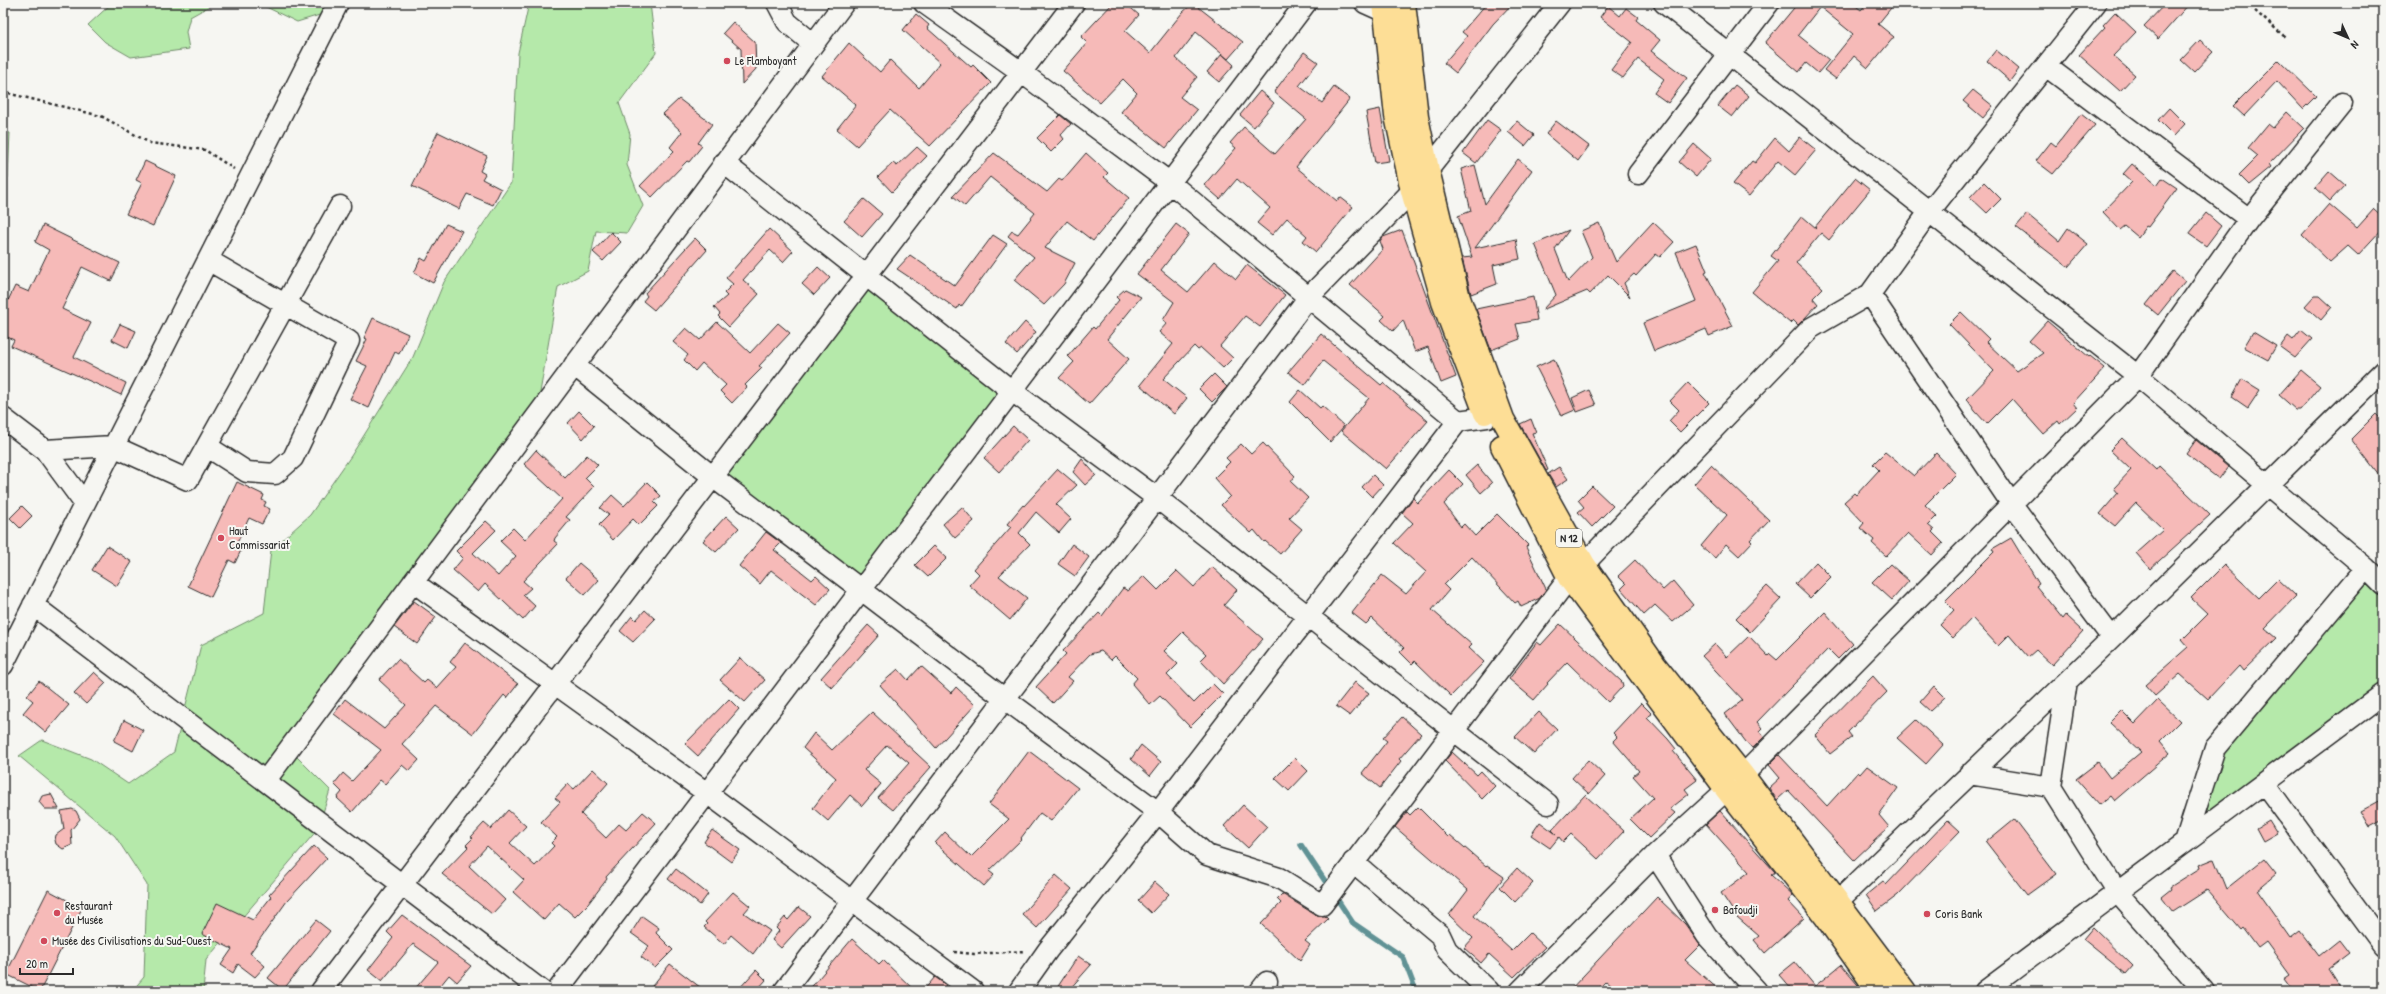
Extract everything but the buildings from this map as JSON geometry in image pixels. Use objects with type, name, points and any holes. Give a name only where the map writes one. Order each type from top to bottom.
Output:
[{"type":"main road","name":"N 12","points":[[1394,8],[1428,170],[1459,298],[1503,419],[1576,571],[1655,665],[1743,774],[1905,991]]},
{"type":"main road","name":"N 12","points":[[1394,8],[1396,116],[1412,191],[1443,302],[1487,417],[1576,571],[1726,789],[1825,916],[1878,991]]},
{"type":"street","points":[[3,665],[338,3]]},
{"type":"street","points":[[777,3],[787,22],[813,44]]},
{"type":"street","points":[[266,780],[844,3]]},
{"type":"street","points":[[924,3],[1021,72],[1169,182],[1458,421]]},
{"type":"street","points":[[322,991],[1074,3]]},
{"type":"street","points":[[557,991],[1306,3]]},
{"type":"street","points":[[1365,3],[1394,8]]},
{"type":"street","points":[[1428,170],[1560,3]]},
{"type":"street","points":[[1664,3],[2138,376],[2268,484],[2366,568],[2383,585]]},
{"type":"street","points":[[1638,174],[1769,3]]},
{"type":"street","points":[[574,365],[713,477],[1005,699],[1158,812],[1207,855],[1279,878],[1322,905],[1576,571],[1811,328],[1870,294],[1929,212],[2096,3]]},
{"type":"street","points":[[2046,66],[2249,219]]},
{"type":"street","points":[[1520,991],[1655,855],[1743,774],[2138,376],[2249,219],[2342,103]]},
{"type":"street","points":[[724,164],[1012,391],[1157,498],[1307,617],[1548,804]]},
{"type":"street","points":[[784,991],[1308,298],[1412,191]]},
{"type":"street","points":[[45,450],[113,446],[188,480],[287,306],[340,206]]},
{"type":"street","points":[[208,260],[349,341],[293,458],[275,474],[247,472],[208,447]]},
{"type":"street","points":[[1870,294],[2011,503],[2112,638]]},
{"type":"street","points":[[1838,901],[2112,638],[2383,371]]},
{"type":"street","points":[[1019,991],[1048,950],[1158,812],[1458,421],[1487,417]]},
{"type":"street","points":[[3,418],[45,450],[84,503]]},
{"type":"street","points":[[2185,842],[2215,748],[2366,568]]},
{"type":"street","points":[[413,582],[707,793],[973,991]]},
{"type":"street","points":[[33,605],[266,780],[542,991]]},
{"type":"street","points":[[2067,681],[2051,787],[2117,892],[2204,991]]},
{"type":"street","points":[[1985,991],[2383,694]]},
{"type":"street","points":[[1969,774],[2051,787]]},
{"type":"street","points":[[2264,783],[2383,945]]},
{"type":"street","points":[[1655,855],[1707,936],[1757,991]]},
{"type":"street","points":[[1349,868],[1440,935],[1447,950],[1489,991]]},
{"type":"path","points":[[2246,3],[2285,36]]},
{"type":"path","points":[[3,90],[11,94],[101,116],[150,143],[205,150],[249,179]]},
{"type":"path","points":[[917,950],[974,954],[1048,950]]},
{"type":"green space","points":[[112,3],[215,3],[190,17],[186,32],[189,49],[131,57],[105,42],[88,25]]},
{"type":"green space","points":[[258,3],[324,3],[323,14],[297,22]]},
{"type":"green space","points":[[529,3],[650,3],[656,53],[619,103],[630,134],[627,165],[643,206],[627,233],[596,231],[588,271],[558,287],[536,416],[289,749],[330,790],[318,829],[206,960],[203,991],[132,991],[144,977],[147,885],[115,836],[19,756],[42,740],[91,759],[128,784],[174,752],[201,645],[264,613],[271,550],[310,515],[351,456],[413,357],[444,282],[511,183],[518,53]]},
{"type":"green space","points":[[3,132],[10,133],[8,177],[3,188]]},
{"type":"green space","points":[[866,277],[1012,391],[861,590],[713,477]]},
{"type":"green space","points":[[2366,568],[2383,585],[2383,694],[2185,842],[2215,748]]},
{"type":"waterway","points":[[1301,845],[1353,923],[1403,957],[1416,991]]},
{"type":"place","name":"Le Flamboyant","points":[[727,61]]},
{"type":"place","name":"Haut Commissariat","points":[[221,538]]},
{"type":"place","name":"Bafoudji","points":[[1715,910]]},
{"type":"place","name":"Restaurant du Musée","points":[[57,913]]},
{"type":"place","name":"Coris Bank","points":[[1927,914]]},
{"type":"place","name":"Musée des Civilisations du Sud-Ouest","points":[[44,941]]}]
